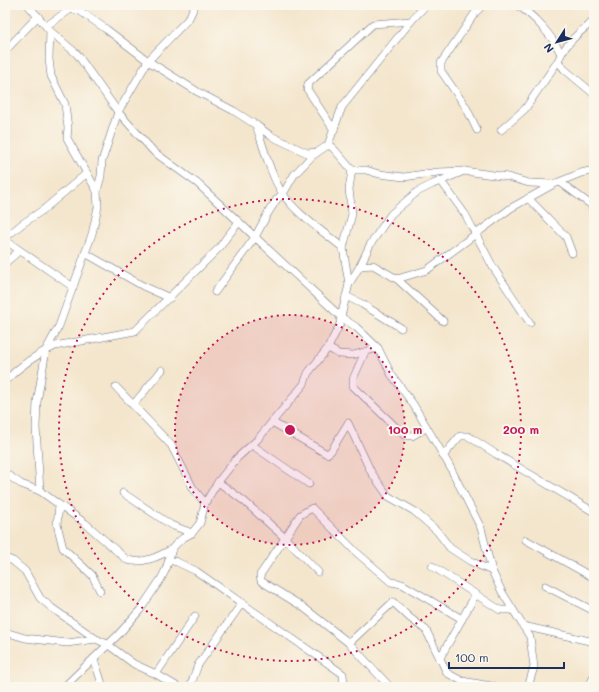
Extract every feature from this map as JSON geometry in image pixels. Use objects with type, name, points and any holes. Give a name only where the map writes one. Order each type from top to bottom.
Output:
[{"type":"street","points":[[28,5],[48,28],[77,54],[118,112],[154,152],[197,183],[340,317],[356,327],[378,348],[391,374],[413,404],[444,456],[481,528],[492,571],[502,592],[530,637],[534,667],[528,687]]},
{"type":"street","points":[[40,491],[36,426],[37,402],[46,350],[59,326],[92,234],[98,208],[97,191],[101,176],[102,161],[118,112],[148,61],[189,18],[195,5]]},
{"type":"street","points":[[215,292],[255,237],[268,213],[283,194],[294,175],[317,152],[328,145],[342,107],[411,21],[426,5]]},
{"type":"street","points":[[477,130],[466,107],[441,71],[441,63],[475,13],[483,5]]},
{"type":"street","points":[[517,5],[532,17],[556,43],[561,54]]},
{"type":"street","points":[[97,191],[67,138],[68,128],[66,104],[51,76],[48,28],[71,7],[85,14],[148,61],[198,92],[234,110],[271,136],[307,153],[317,152]]},
{"type":"street","points":[[5,51],[38,16]]},
{"type":"street","points":[[334,130],[307,89],[308,84],[373,24],[411,21]]},
{"type":"street","points":[[501,130],[525,109],[558,61],[561,54],[577,35],[594,21]]},
{"type":"street","points":[[558,61],[564,69],[594,94]]},
{"type":"street","points":[[256,124],[275,177],[283,194],[298,211],[343,248]]},
{"type":"street","points":[[328,145],[333,148],[352,170],[366,170],[379,174],[404,177],[438,172],[464,171],[508,177],[529,183],[557,183],[590,204],[594,209]]},
{"type":"street","points":[[5,473],[21,484],[40,491],[59,506],[85,523],[127,560],[144,562],[162,555],[172,549],[180,540],[192,533],[200,522],[205,503],[218,482],[237,458],[252,445],[304,384],[312,366],[328,348],[340,324],[340,317],[348,284],[343,248],[352,214],[349,189],[352,170]]},
{"type":"street","points":[[397,279],[427,270],[511,208],[528,198],[557,183],[581,173],[594,170]]},
{"type":"street","points":[[348,284],[360,266],[370,245],[391,214],[417,192],[464,171]]},
{"type":"street","points":[[73,287],[19,251],[5,239],[22,224],[43,210],[87,172]]},
{"type":"street","points":[[441,181],[465,214],[493,268],[530,323]]},
{"type":"street","points":[[528,198],[566,237],[572,254]]},
{"type":"street","points":[[5,381],[14,372],[46,350],[55,346],[135,331],[220,247],[239,222]]},
{"type":"street","points":[[5,263],[19,251]]},
{"type":"street","points":[[85,253],[144,286],[170,298]]},
{"type":"street","points":[[360,266],[373,266],[397,279],[443,321]]},
{"type":"street","points":[[346,296],[401,328]]},
{"type":"street","points":[[328,348],[340,354],[353,355],[378,348]]},
{"type":"street","points":[[366,352],[353,379],[353,386],[404,436],[412,436],[426,428]]},
{"type":"street","points":[[133,405],[162,370]]},
{"type":"street","points":[[116,387],[171,445],[193,488],[205,503]]},
{"type":"street","points":[[272,422],[326,454],[331,451],[348,423],[371,472],[388,496],[414,511],[437,531],[450,548],[470,561],[492,571]]},
{"type":"street","points":[[444,456],[460,436],[468,436],[594,512]]},
{"type":"street","points":[[252,445],[309,484]]},
{"type":"street","points":[[218,482],[244,501],[285,538],[318,572]]},
{"type":"street","points":[[123,493],[171,525],[192,533]]},
{"type":"street","points":[[59,506],[57,524],[63,548],[92,575],[100,591]]},
{"type":"street","points":[[390,687],[349,642],[303,607],[261,581],[260,575],[300,515],[312,508],[356,552],[391,582],[402,584],[462,619]]},
{"type":"street","points":[[526,540],[594,578]]},
{"type":"street","points":[[64,687],[118,635],[140,610],[161,579],[166,569],[172,549]]},
{"type":"street","points":[[5,558],[13,561],[25,571],[40,598],[52,608],[96,639],[107,644],[134,664],[156,674],[178,687]]},
{"type":"street","points":[[169,560],[196,571],[343,674],[343,687]]},
{"type":"street","points":[[432,566],[500,610],[513,610]]},
{"type":"street","points":[[545,586],[594,611]]},
{"type":"street","points":[[440,658],[476,594]]},
{"type":"street","points":[[349,642],[393,602],[410,618],[426,630],[447,673],[462,681],[497,687]]},
{"type":"street","points":[[190,687],[198,665],[242,603]]},
{"type":"street","points":[[156,674],[195,616]]},
{"type":"street","points":[[523,626],[594,642]]},
{"type":"street","points":[[5,632],[25,638],[67,643],[96,639]]},
{"type":"street","points":[[94,659],[102,687]]},
{"type":"street","points":[[589,687],[594,676]]}]
